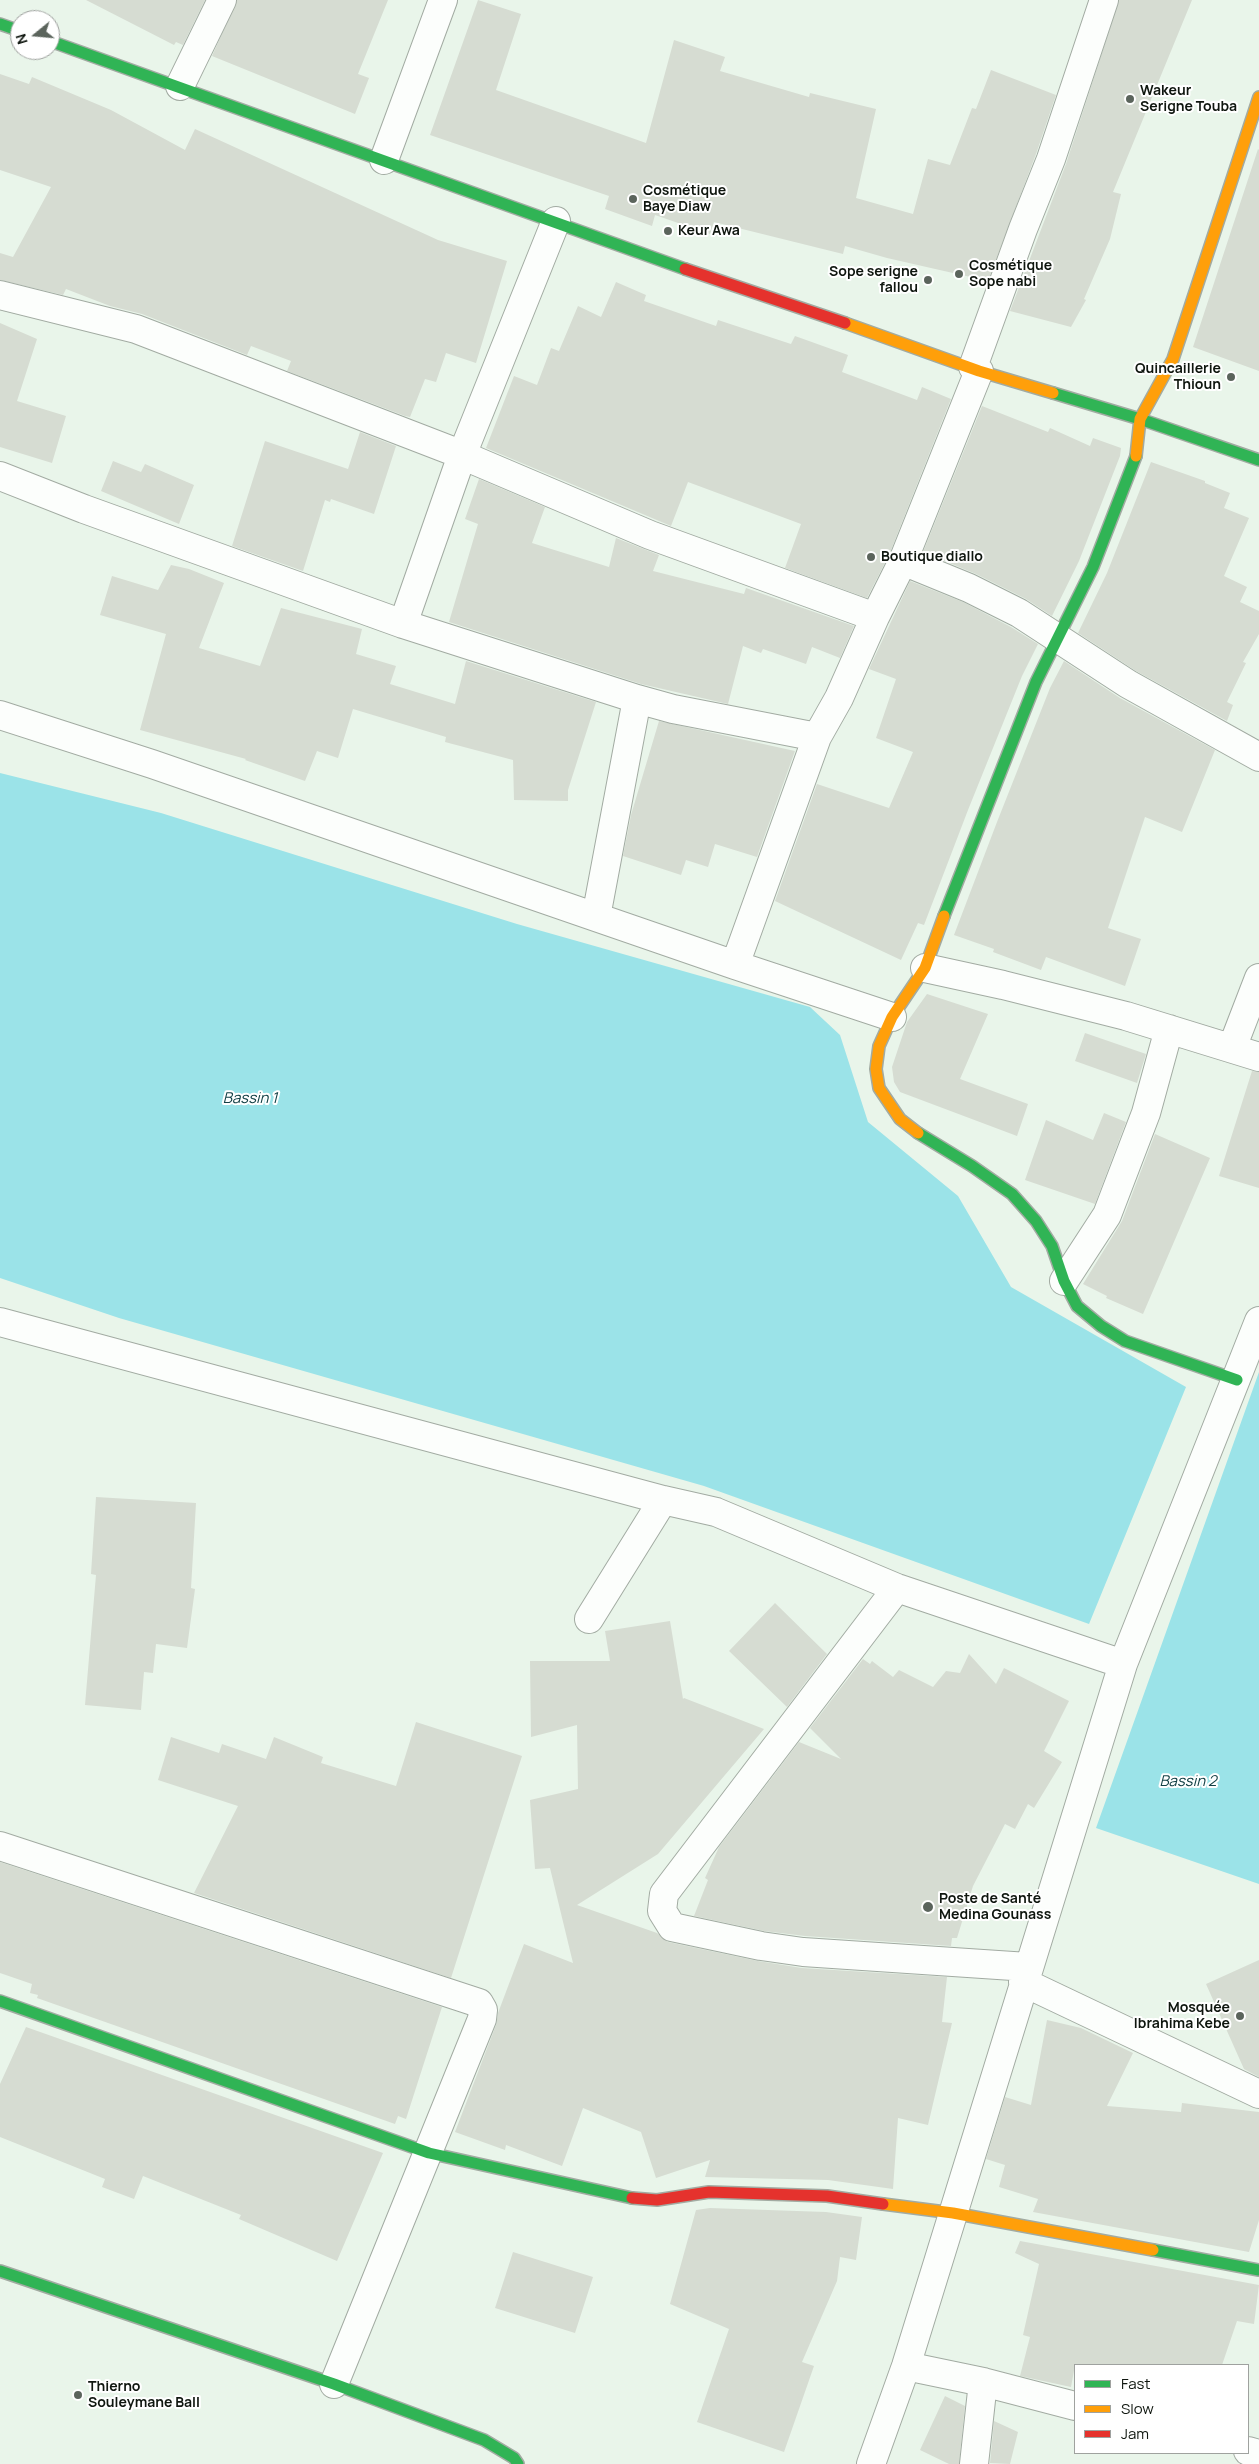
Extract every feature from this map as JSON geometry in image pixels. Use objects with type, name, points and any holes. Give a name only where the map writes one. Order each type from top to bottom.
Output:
[{"type":"street","points":[[180,86],[222,0]]},
{"type":"street","points":[[384,160],[443,0]]},
{"type":"street","points":[[735,966],[817,737],[839,698],[874,617],[903,561],[976,369],[1023,229],[1051,159],[1104,0]]},
{"type":"street","points":[[60,44],[556,221],[701,275],[765,294],[976,369],[1140,420],[1259,460]]},
{"type":"street","points":[[1237,1380],[1125,1341],[1101,1326],[1077,1306],[1064,1281],[1052,1246],[1036,1221],[1012,1194],[972,1166],[922,1137],[900,1119],[888,1104],[879,1088],[876,1069],[879,1046],[892,1017],[925,968],[982,816],[1036,682],[1093,567],[1128,480],[1139,443],[1140,420],[1173,360],[1259,98]]},
{"type":"street","points":[[403,624],[462,455],[556,221]]},
{"type":"street","points":[[0,295],[136,329],[462,455],[650,535],[874,617]]},
{"type":"street","points":[[0,476],[84,509],[403,624],[637,699],[674,709],[817,737]]},
{"type":"street","points":[[903,561],[969,588],[1019,613],[1056,639],[1128,684],[1259,757]]},
{"type":"street","points":[[596,917],[637,699]]},
{"type":"street","points":[[0,715],[152,764],[735,966],[892,1017]]},
{"type":"street","points":[[925,968],[1003,985],[1169,1029],[1259,1057]]},
{"type":"street","points":[[1232,1048],[1259,978]]},
{"type":"street","points":[[1064,1281],[1107,1214],[1146,1113],[1169,1029]]},
{"type":"street","points":[[871,2464],[906,2366],[1123,1664],[1259,1321]]},
{"type":"street","points":[[0,1322],[663,1500],[716,1512],[897,1588],[1123,1664]]},
{"type":"street","points":[[590,1618],[663,1500]]},
{"type":"street","points":[[897,1588],[664,1894],[662,1911],[672,1927],[761,1946],[803,1952],[1026,1974],[1259,2094]]},
{"type":"street","points":[[0,1846],[479,2003],[483,2010],[482,2019],[334,2384]]},
{"type":"street","points":[[0,2001],[429,2153],[640,2200],[657,2200],[709,2192],[827,2196],[953,2213],[1259,2270]]},
{"type":"street","points":[[0,2271],[334,2384],[484,2440],[514,2458],[518,2464]]},
{"type":"street","points":[[906,2366],[983,2382],[1074,2406]]},
{"type":"street","points":[[974,2464],[983,2382]]},
{"type":"water","name":"Bassin 1","points":[[0,773],[161,813],[517,924],[810,1007],[840,1035],[868,1122],[958,1196],[1011,1287],[1186,1387],[1089,1624],[704,1486],[119,1318],[0,1278]]},
{"type":"water","name":"Bassin 2","points":[[1259,1372],[1259,1884],[1096,1828]]},
{"type":"building","points":[[86,0],[205,0],[183,45],[176,42],[174,45]]},
{"type":"building","points":[[237,0],[388,0],[358,74],[369,78],[355,114],[212,56]]},
{"type":"building","points":[[478,0],[521,14],[496,90],[646,143],[674,40],[725,57],[720,71],[809,97],[810,93],[876,109],[856,198],[913,214],[928,159],[950,165],[972,108],[976,109],[991,70],[1056,95],[988,281],[887,258],[845,246],[843,254],[714,222],[710,234],[655,215],[652,226],[605,209],[609,196],[430,135]]},
{"type":"building","points":[[1119,0],[1192,0],[1113,192],[1121,194],[1110,239],[1084,299],[1086,300],[1071,327],[1010,311],[1066,164]]},
{"type":"building","points":[[0,74],[29,84],[32,77],[111,110],[185,150],[195,129],[438,240],[507,261],[476,363],[446,353],[436,382],[425,379],[410,417],[287,371],[291,361],[251,346],[247,355],[142,314],[110,306],[66,289],[63,295],[0,280],[0,253],[13,257],[51,187],[0,170]]},
{"type":"building","points":[[1259,150],[1259,371],[1193,347]]},
{"type":"building","points":[[616,282],[646,295],[644,301],[716,326],[718,320],[791,344],[795,336],[848,355],[842,372],[917,400],[922,387],[951,399],[889,555],[867,598],[785,568],[801,524],[688,482],[671,526],[486,448],[514,376],[537,385],[551,348],[559,351],[578,306],[601,317]]},
{"type":"building","points":[[0,323],[37,339],[17,401],[66,416],[52,463],[0,447]]},
{"type":"building","points":[[982,406],[1048,432],[1050,428],[1090,446],[1093,438],[1121,448],[1120,456],[1079,561],[1052,616],[1026,599],[976,574],[923,552]]},
{"type":"building","points":[[360,432],[396,446],[374,514],[331,499],[330,502],[325,500],[303,571],[232,546],[265,441],[348,469]]},
{"type":"building","points":[[113,461],[141,472],[145,464],[194,485],[179,524],[101,491]]},
{"type":"building","points":[[1151,462],[1205,481],[1205,483],[1230,493],[1224,508],[1249,518],[1224,576],[1247,587],[1240,602],[1259,611],[1259,634],[1243,662],[1246,663],[1227,702],[1233,705],[1227,721],[1136,671],[1078,633],[1107,573]]},
{"type":"building","points":[[479,479],[545,507],[532,543],[609,567],[616,538],[659,555],[653,571],[744,594],[746,588],[854,626],[840,658],[812,647],[806,664],[763,649],[761,653],[743,646],[728,704],[641,684],[449,622],[478,524],[465,519]]},
{"type":"building","points":[[171,565],[189,569],[224,583],[199,648],[260,666],[281,608],[362,629],[356,654],[396,666],[390,684],[455,704],[466,661],[596,702],[568,790],[568,801],[514,800],[513,760],[445,742],[446,737],[353,709],[338,758],[317,751],[305,781],[246,759],[140,730],[166,634],[100,615],[112,576],[158,590]]},
{"type":"building","points":[[910,581],[963,602],[1011,627],[1038,644],[1022,676],[924,925],[918,923],[901,960],[775,901],[817,784],[889,808],[913,752],[876,738],[896,679],[869,669]]},
{"type":"building","points":[[1064,661],[1120,698],[1215,750],[1182,832],[1145,817],[1108,928],[1141,939],[1125,986],[1046,957],[1041,970],[993,952],[994,949],[954,935],[1050,688]]},
{"type":"building","points":[[659,721],[795,751],[757,857],[715,844],[708,867],[686,860],[681,875],[623,856],[631,815]]},
{"type":"building","points":[[927,994],[988,1014],[960,1079],[1028,1104],[1017,1136],[900,1092],[894,1082],[892,1067],[907,1022]]},
{"type":"building","points":[[1085,1033],[1146,1054],[1137,1083],[1075,1061]]},
{"type":"building","points":[[1252,1071],[1259,1072],[1259,1188],[1219,1176]]},
{"type":"building","points":[[1104,1113],[1126,1122],[1095,1204],[1025,1180],[1046,1120],[1093,1140]]},
{"type":"building","points":[[1155,1134],[1210,1158],[1143,1314],[1106,1298],[1107,1296],[1083,1284],[1122,1221]]},
{"type":"building","points":[[96,1497],[196,1503],[191,1588],[195,1589],[187,1648],[156,1644],[153,1673],[144,1672],[141,1710],[85,1705],[96,1575],[91,1574]]},
{"type":"building","points":[[775,1603],[827,1654],[787,1707],[729,1651]]},
{"type":"building","points":[[670,1621],[683,1699],[764,1729],[658,1854],[577,1905],[657,1933],[668,1942],[758,1961],[802,1968],[947,1977],[942,2022],[952,2023],[928,2125],[898,2118],[893,2189],[828,2180],[705,2177],[710,2160],[656,2178],[641,2132],[583,2108],[562,2166],[506,2145],[505,2150],[455,2132],[496,2025],[498,2013],[524,1944],[573,1963],[550,1868],[535,1869],[530,1800],[578,1789],[577,1725],[531,1737],[530,1661],[610,1661],[605,1631]]},
{"type":"building","points":[[969,1654],[996,1684],[1004,1668],[1069,1701],[1044,1751],[1062,1762],[1034,1808],[1028,1804],[1015,1829],[1005,1824],[973,1886],[957,1938],[952,1938],[951,1946],[805,1936],[764,1931],[694,1916],[708,1880],[705,1878],[719,1847],[799,1742],[841,1759],[810,1728],[863,1659],[870,1664],[872,1661],[893,1677],[899,1670],[933,1687],[946,1671],[960,1673]]},
{"type":"building","points":[[416,1722],[522,1756],[451,1978],[194,1893],[238,1806],[158,1780],[171,1737],[219,1753],[222,1744],[266,1759],[274,1737],[323,1757],[321,1763],[396,1786]]},
{"type":"building","points":[[0,1862],[442,2007],[406,2119],[398,2116],[395,2124],[37,1998],[38,1995],[30,1993],[32,1984],[0,1973]]},
{"type":"building","name":"Mosquée Ibrahima Kebe","points":[[1259,1960],[1259,2077],[1244,2069],[1206,1984]]},
{"type":"building","points":[[1047,2020],[1081,2028],[1133,2053],[1107,2106],[1181,2112],[1182,2103],[1259,2112],[1259,2220],[1249,2252],[1033,2212],[1038,2199],[999,2187],[1005,2165],[986,2159],[1005,2097],[1031,2105]]},
{"type":"building","points":[[26,2027],[383,2153],[337,2261],[239,2219],[241,2215],[143,2176],[134,2199],[102,2187],[105,2179],[0,2137],[0,2084]]},
{"type":"building","points":[[710,2208],[826,2212],[862,2217],[856,2260],[840,2257],[837,2281],[802,2362],[814,2366],[784,2452],[697,2422],[729,2329],[670,2304],[696,2210]]},
{"type":"building","points":[[1020,2241],[1259,2285],[1254,2324],[1237,2321],[1222,2364],[1074,2364],[1071,2387],[1020,2376],[1030,2337],[1023,2335],[1039,2264],[1015,2253]]},
{"type":"building","points":[[513,2252],[593,2277],[575,2333],[495,2308]]},
{"type":"building","points":[[945,2396],[965,2406],[959,2464],[949,2464],[920,2450]]},
{"type":"building","points":[[994,2421],[1018,2432],[1010,2464],[990,2463]]},
{"type":"traffic: fast","points":[[0,24],[10,28]]},
{"type":"traffic: fast","points":[[60,45],[685,269]]},
{"type":"traffic: fast","points":[[1053,393],[1140,419],[1259,460]]},
{"type":"traffic: fast","points":[[944,916],[1036,682],[1093,567],[1136,456]]},
{"type":"traffic: fast","points":[[918,1133],[972,1166],[1012,1194],[1036,1221],[1052,1246],[1064,1281],[1077,1306],[1101,1326],[1125,1341],[1237,1380]]},
{"type":"traffic: fast","points":[[0,2001],[429,2153],[632,2198]]},
{"type":"traffic: fast","points":[[1153,2250],[1259,2270]]},
{"type":"traffic: fast","points":[[0,2271],[334,2384],[484,2440],[514,2458],[518,2464]]},
{"type":"traffic: slow","points":[[1136,456],[1140,419],[1173,359],[1259,97]]},
{"type":"traffic: slow","points":[[845,323],[979,371],[1053,393]]},
{"type":"traffic: slow","points":[[918,1133],[900,1119],[879,1088],[876,1069],[879,1046],[892,1017],[925,968],[944,916]]},
{"type":"traffic: slow","points":[[883,2204],[953,2213],[1153,2250]]},
{"type":"traffic: jam","points":[[685,269],[845,323]]},
{"type":"traffic: jam","points":[[632,2198],[657,2200],[709,2192],[827,2196],[883,2204]]},
{"type":"place","name":"Wakeur Serigne Touba","points":[[1130,99]]},
{"type":"place","name":"Cosmétique Baye Diaw","points":[[633,199]]},
{"type":"place","name":"Keur Awa","points":[[668,231]]},
{"type":"place","name":"Cosmétique Sope nabi","points":[[959,274]]},
{"type":"place","name":"Sope serigne fallou","points":[[928,280]]},
{"type":"place","name":"Quincaillerie Thioun","points":[[1231,377]]},
{"type":"place","name":"Boutique diallo","points":[[871,557]]},
{"type":"place","name":"Poste de Santé Medina Gounass","points":[[928,1907]]},
{"type":"place","name":"Mosquée Ibrahima Kebe","points":[[1240,2016]]},
{"type":"place","name":"Thierno Souleymane Ball","points":[[78,2395]]}]
